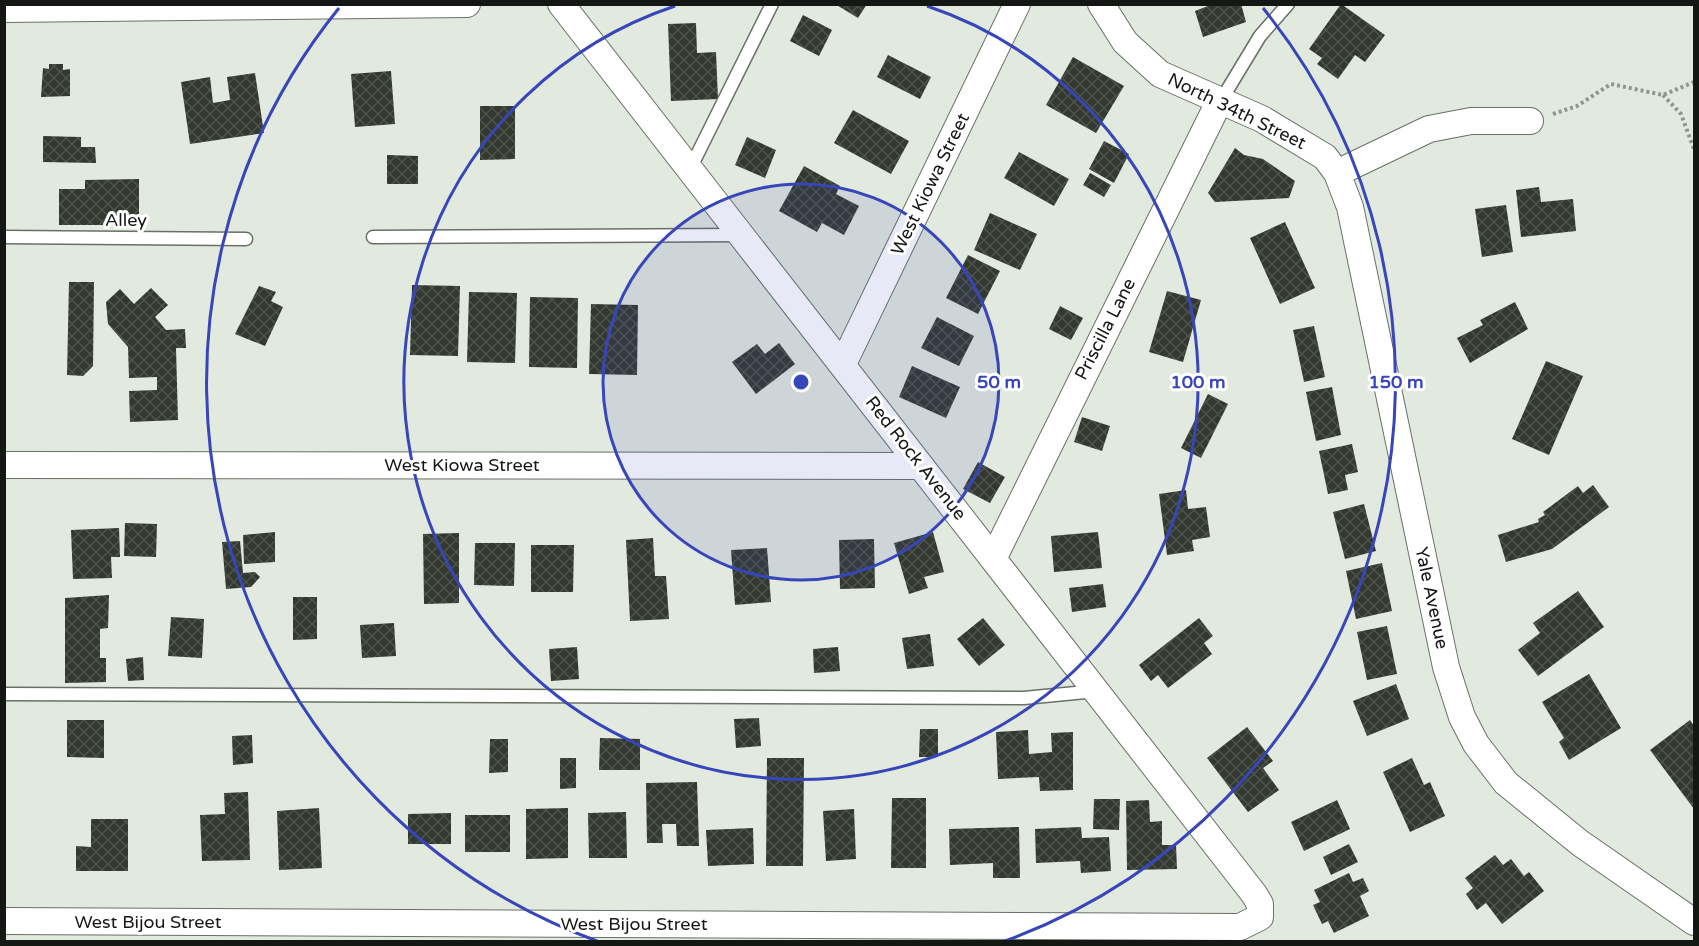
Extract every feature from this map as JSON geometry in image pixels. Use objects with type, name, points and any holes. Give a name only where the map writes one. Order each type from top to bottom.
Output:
[{"type":"street","points":[[4,9],[467,4]]},
{"type":"street","name":"Red Rock Avenue","points":[[561,4],[743,235],[920,466],[994,557],[1254,894],[1260,904],[1260,917]]},
{"type":"street","name":"West Kiowa Street","points":[[843,364],[1017,4]]},
{"type":"street","name":"North 34th Street","points":[[1101,4],[1125,42],[1160,74],[1262,119],[1315,149],[1337,172]]},
{"type":"street","name":"Priscilla Lane","points":[[994,557],[1220,102]]},
{"type":"street","points":[[1337,172],[1430,129],[1471,121],[1530,121]]},
{"type":"street","name":"Yale Avenue","points":[[1337,172],[1350,207],[1446,667],[1462,717],[1476,744],[1506,783],[1580,843],[1695,921]]},
{"type":"street","name":"West Kiowa Street","points":[[4,465],[920,466]]},
{"type":"street","name":"West Bijou Street","points":[[4,921],[1240,927],[1260,917]]},
{"type":"lane","points":[[690,169],[772,4]]},
{"type":"lane","points":[[1220,102],[1260,36],[1288,4]]},
{"type":"lane","points":[[373,237],[743,235]]},
{"type":"lane","name":"Alley","points":[[4,237],[246,239]]},
{"type":"lane","points":[[4,694],[1024,698],[1098,691]]},
{"type":"path","points":[[1530,121],[1577,106],[1611,84],[1663,95],[1695,82]]},
{"type":"path","points":[[1663,95],[1681,114],[1695,149]]},
{"type":"building","points":[[835,4],[867,4],[858,18]]},
{"type":"building","points":[[1213,4],[1241,4],[1246,22],[1203,37],[1195,11]]},
{"type":"building","points":[[1341,4],[1385,35],[1365,62],[1355,55],[1338,79],[1317,64],[1322,58],[1309,49]]},
{"type":"building","points":[[803,15],[832,30],[819,56],[790,41]]},
{"type":"building","points":[[696,23],[697,53],[716,52],[718,99],[671,101],[668,24]]},
{"type":"building","points":[[888,55],[931,77],[920,99],[877,77]]},
{"type":"building","points":[[1073,57],[1124,86],[1096,133],[1046,105]]},
{"type":"building","points":[[49,64],[63,64],[63,70],[70,69],[70,96],[41,97],[43,68],[49,69]]},
{"type":"building","points":[[391,71],[395,124],[355,127],[351,74]]},
{"type":"building","points":[[255,73],[264,133],[190,144],[181,82],[210,77],[213,103],[230,100],[227,77]]},
{"type":"building","points":[[480,106],[515,106],[515,159],[480,160]]},
{"type":"building","points":[[853,110],[909,141],[891,174],[834,143]]},
{"type":"building","points":[[43,136],[81,137],[81,147],[95,147],[96,163],[43,162]]},
{"type":"building","points":[[747,137],[776,150],[765,178],[735,165]]},
{"type":"building","points":[[1104,141],[1129,154],[1114,183],[1089,169]]},
{"type":"building","points":[[1235,148],[1244,155],[1263,159],[1295,181],[1289,198],[1215,202],[1208,193]]},
{"type":"building","points":[[1019,152],[1069,179],[1054,206],[1004,178]]},
{"type":"building","points":[[387,155],[418,156],[418,184],[387,184]]},
{"type":"building","points":[[804,166],[840,186],[836,194],[859,206],[844,235],[822,223],[817,232],[779,211]]},
{"type":"building","points":[[1090,173],[1111,185],[1104,197],[1083,185]]},
{"type":"building","points":[[139,179],[139,225],[59,225],[59,189],[85,189],[85,180]]},
{"type":"building","points":[[1539,187],[1541,202],[1573,199],[1576,231],[1521,237],[1516,190]]},
{"type":"building","points":[[1506,205],[1513,252],[1482,257],[1475,209]]},
{"type":"building","points":[[990,213],[1037,234],[1020,270],[974,250]]},
{"type":"building","points":[[1285,222],[1315,288],[1280,304],[1250,238]]},
{"type":"building","points":[[968,255],[1000,271],[978,314],[946,298]]},
{"type":"building","points":[[69,282],[94,282],[93,366],[83,376],[67,375]]},
{"type":"building","points":[[412,285],[460,286],[458,356],[410,355]]},
{"type":"building","points":[[259,286],[276,292],[271,301],[283,307],[265,346],[235,334]]},
{"type":"building","points":[[151,288],[168,305],[155,317],[166,330],[185,329],[186,348],[176,348],[178,420],[130,422],[129,391],[157,390],[157,377],[129,378],[128,347],[108,324],[106,302],[120,289],[134,304]]},
{"type":"building","points":[[1167,291],[1201,300],[1183,362],[1149,352]]},
{"type":"building","points":[[469,292],[517,293],[515,363],[467,362]]},
{"type":"building","points":[[530,297],[578,298],[577,368],[529,367]]},
{"type":"building","points":[[1515,302],[1528,329],[1470,363],[1457,338],[1483,325],[1480,320]]},
{"type":"building","points":[[591,304],[638,305],[637,375],[589,374]]},
{"type":"building","points":[[1060,306],[1083,318],[1071,340],[1049,329]]},
{"type":"building","points":[[937,317],[974,336],[959,366],[921,348]]},
{"type":"building","points":[[1314,326],[1325,377],[1304,382],[1293,330]]},
{"type":"building","points":[[779,343],[795,364],[756,394],[732,362],[757,344],[765,354]]},
{"type":"building","points":[[1546,361],[1583,376],[1549,455],[1512,439]]},
{"type":"building","points":[[912,366],[960,387],[946,418],[899,397]]},
{"type":"building","points":[[1332,387],[1341,435],[1316,441],[1306,392]]},
{"type":"building","points":[[1208,394],[1228,404],[1201,458],[1181,448]]},
{"type":"building","points":[[1082,417],[1110,426],[1102,451],[1074,442]]},
{"type":"building","points":[[1352,444],[1358,472],[1345,475],[1348,490],[1328,494],[1319,451]]},
{"type":"building","points":[[978,462],[1005,477],[990,503],[963,489]]},
{"type":"building","points":[[1593,485],[1609,507],[1552,549],[1506,562],[1498,535],[1539,522],[1538,519],[1545,515],[1543,512],[1578,486],[1583,493]]},
{"type":"building","points":[[1186,490],[1188,509],[1206,507],[1210,537],[1192,540],[1194,551],[1167,555],[1159,494]]},
{"type":"building","points":[[1364,504],[1376,551],[1345,559],[1333,512]]},
{"type":"building","points":[[125,523],[157,524],[156,557],[124,556]]},
{"type":"building","points":[[119,528],[120,557],[111,557],[112,578],[73,579],[71,530]]},
{"type":"building","points":[[275,532],[275,562],[244,564],[243,535]]},
{"type":"building","points":[[933,532],[944,572],[924,577],[928,588],[909,594],[894,543]]},
{"type":"building","points":[[1098,532],[1102,568],[1054,572],[1051,536]]},
{"type":"building","points":[[459,533],[459,603],[424,604],[423,534]]},
{"type":"building","points":[[653,538],[655,576],[666,576],[669,619],[630,621],[626,540]]},
{"type":"building","points":[[874,539],[875,588],[840,589],[839,540]]},
{"type":"building","points":[[240,541],[243,573],[255,572],[260,577],[251,587],[226,589],[222,542]]},
{"type":"building","points":[[475,543],[515,543],[514,586],[474,585]]},
{"type":"building","points":[[531,545],[574,545],[573,592],[531,592]]},
{"type":"building","points":[[767,548],[771,602],[735,605],[731,550]]},
{"type":"building","points":[[1382,563],[1392,611],[1356,619],[1346,571]]},
{"type":"building","points":[[1103,584],[1106,607],[1072,612],[1069,588]]},
{"type":"building","points":[[1578,591],[1604,627],[1538,676],[1518,650],[1540,633],[1533,623]]},
{"type":"building","points":[[109,595],[108,628],[100,629],[100,658],[106,658],[106,682],[65,683],[65,598]]},
{"type":"building","points":[[293,597],[317,597],[317,639],[293,640]]},
{"type":"building","points":[[171,617],[204,619],[202,658],[168,656]]},
{"type":"building","points":[[983,618],[1005,645],[979,666],[957,639]]},
{"type":"building","points":[[1199,618],[1213,636],[1204,643],[1212,654],[1168,688],[1158,675],[1151,681],[1139,665]]},
{"type":"building","points":[[394,623],[396,656],[362,658],[360,625]]},
{"type":"building","points":[[1387,626],[1397,674],[1367,680],[1357,632]]},
{"type":"building","points":[[930,634],[934,666],[907,669],[902,638]]},
{"type":"building","points":[[577,647],[579,679],[551,681],[549,649]]},
{"type":"building","points":[[838,647],[840,671],[814,673],[813,649]]},
{"type":"building","points":[[143,657],[144,680],[128,681],[126,659]]},
{"type":"building","points":[[1589,674],[1621,728],[1569,760],[1559,742],[1564,738],[1542,702]]},
{"type":"building","points":[[1396,684],[1409,719],[1367,736],[1353,701]]},
{"type":"building","points":[[759,718],[761,746],[736,748],[734,719]]},
{"type":"building","points":[[67,720],[104,720],[104,758],[67,757]]},
{"type":"building","points":[[1690,720],[1694,726],[1694,809],[1650,750]]},
{"type":"building","points":[[1247,727],[1273,761],[1263,768],[1279,790],[1248,812],[1207,758]]},
{"type":"building","points":[[920,729],[938,729],[938,757],[919,757]]},
{"type":"building","points":[[1028,730],[1029,754],[1052,752],[1051,733],[1073,732],[1073,790],[1040,791],[1039,777],[998,779],[996,732]]},
{"type":"building","points":[[252,735],[253,763],[233,765],[232,736]]},
{"type":"building","points":[[600,738],[640,739],[640,770],[599,770]]},
{"type":"building","points":[[490,739],[508,739],[508,772],[489,773]]},
{"type":"building","points":[[560,758],[576,758],[576,788],[560,789]]},
{"type":"building","points":[[767,758],[804,758],[803,866],[766,866]]},
{"type":"building","points":[[1412,758],[1424,785],[1430,782],[1445,816],[1410,832],[1383,772]]},
{"type":"building","points":[[697,782],[699,846],[677,846],[676,824],[662,824],[663,843],[647,843],[646,783]]},
{"type":"building","points":[[248,792],[250,860],[202,861],[200,815],[225,814],[224,793]]},
{"type":"building","points":[[892,798],[926,798],[926,868],[891,868]]},
{"type":"building","points":[[1094,799],[1120,799],[1119,830],[1093,829]]},
{"type":"building","points":[[1149,800],[1150,822],[1162,821],[1162,845],[1176,845],[1177,869],[1127,870],[1126,801]]},
{"type":"building","points":[[1337,800],[1350,829],[1304,851],[1291,822]]},
{"type":"building","points":[[319,808],[322,868],[279,870],[277,811]]},
{"type":"building","points":[[568,808],[568,858],[526,859],[526,809]]},
{"type":"building","points":[[854,809],[856,859],[826,861],[823,811]]},
{"type":"building","points":[[626,812],[627,858],[589,858],[588,813]]},
{"type":"building","points":[[451,813],[451,844],[408,844],[408,814]]},
{"type":"building","points":[[465,815],[510,815],[510,852],[465,852]]},
{"type":"building","points":[[91,819],[128,819],[128,871],[76,871],[76,846],[91,847]]},
{"type":"building","points":[[1019,827],[1020,878],[993,878],[993,863],[950,865],[949,829]]},
{"type":"building","points":[[1081,827],[1082,838],[1109,837],[1111,871],[1081,873],[1080,861],[1036,863],[1035,829]]},
{"type":"building","points":[[753,828],[754,864],[708,866],[706,830]]},
{"type":"building","points":[[1349,844],[1358,862],[1331,875],[1323,857]]},
{"type":"building","points":[[1495,855],[1503,865],[1511,859],[1524,876],[1529,872],[1544,891],[1502,924],[1486,903],[1477,910],[1466,894],[1473,888],[1465,878]]},
{"type":"building","points":[[1349,873],[1353,882],[1363,878],[1369,891],[1360,896],[1369,916],[1334,933],[1328,921],[1322,924],[1313,905],[1320,902],[1314,890]]}]
